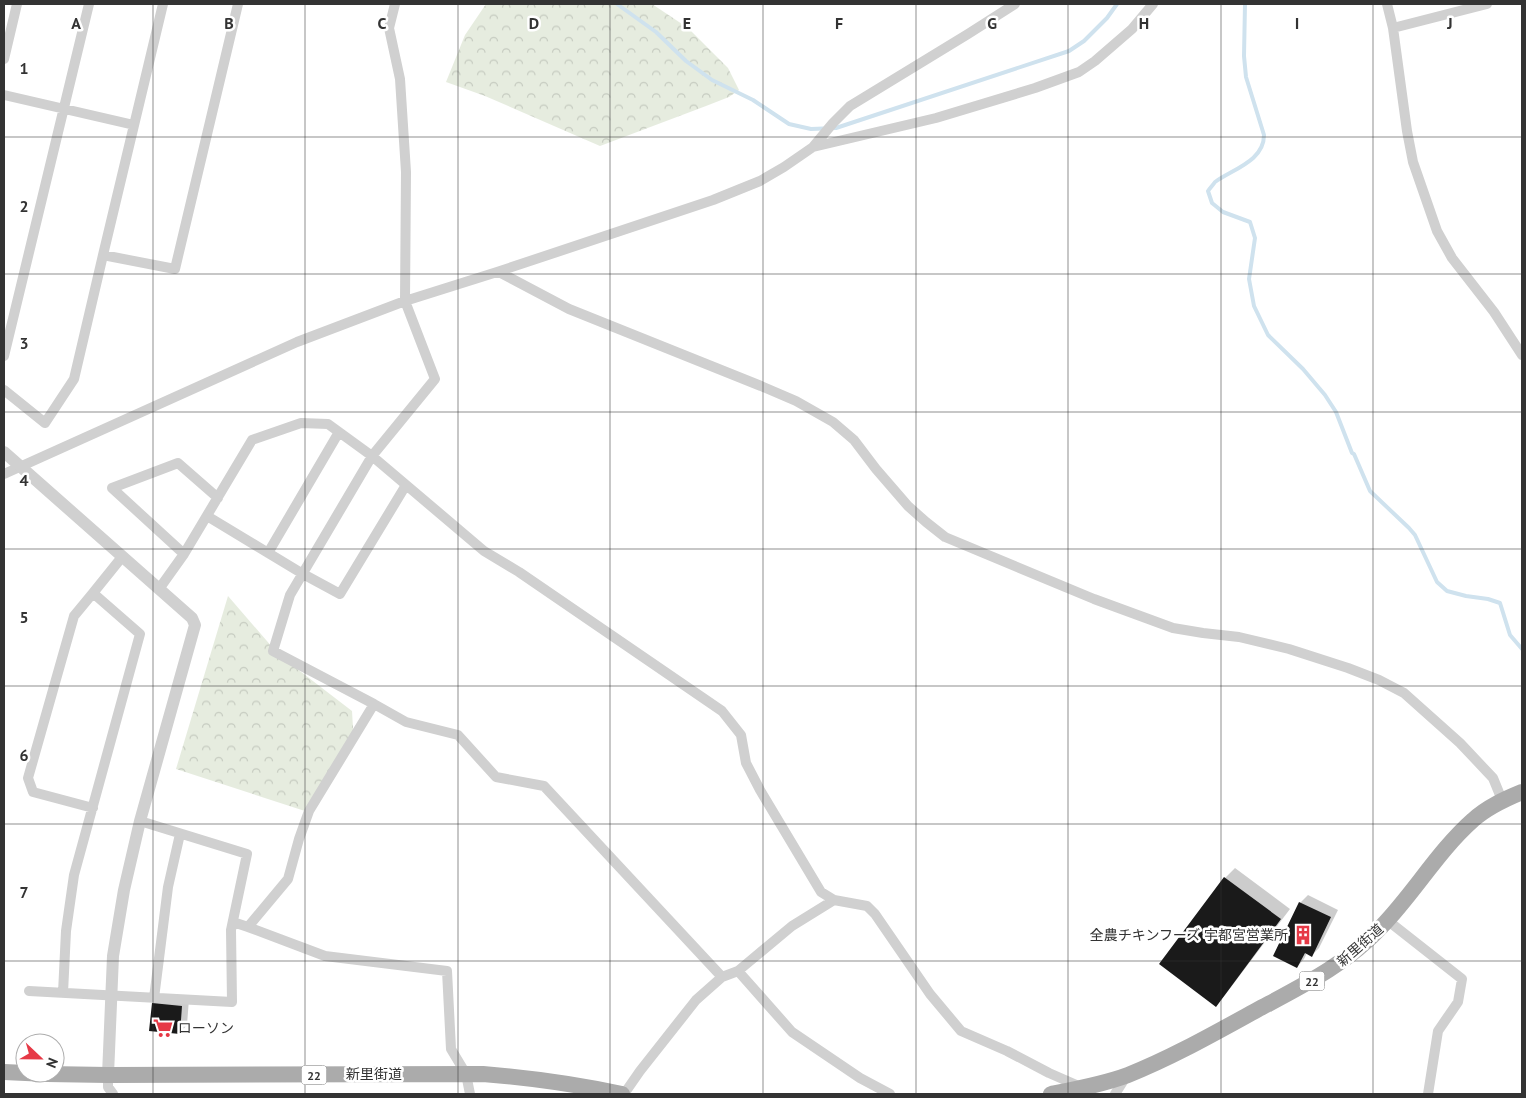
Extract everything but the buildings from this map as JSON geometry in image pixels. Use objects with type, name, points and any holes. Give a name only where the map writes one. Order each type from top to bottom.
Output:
[{"type":"main road","name":"新里街道","points":[[1051,1094],[1083,1088],[1127,1075],[1170,1056],[1321,976],[1354,953],[1387,920],[1448,845],[1474,819],[1502,800],[1522,792]]},
{"type":"main road","name":"新里街道","points":[[4,1072],[108,1075],[466,1074],[532,1078],[623,1094]]},
{"type":"street","points":[[4,59],[17,4]]},
{"type":"street","points":[[4,356],[89,4]]},
{"type":"street","points":[[4,390],[45,423],[74,379],[163,4]]},
{"type":"street","points":[[103,254],[175,269],[238,4]]},
{"type":"street","points":[[395,4],[388,28],[400,79],[406,172],[405,301],[435,379],[372,456],[290,595],[272,651],[406,722],[458,735],[496,777],[544,786],[722,977]]},
{"type":"street","points":[[4,474],[297,342],[405,301],[499,272],[713,200],[760,181],[813,147],[832,123],[850,106],[1015,4]]},
{"type":"street","points":[[813,147],[936,118],[1035,88],[1078,72],[1095,61],[1132,29],[1153,4]]},
{"type":"street","points":[[1387,4],[1393,28],[1413,162],[1437,231],[1452,258],[1494,312],[1522,355]]},
{"type":"street","points":[[1393,28],[1487,4]]},
{"type":"street","points":[[4,95],[134,125]]},
{"type":"street","points":[[499,272],[569,309],[761,386],[796,401],[833,422],[854,440],[908,506],[945,537],[1094,599],[1172,628],[1239,637],[1289,649],[1348,668],[1379,680],[1404,693],[1460,743],[1493,778],[1502,800]]},
{"type":"street","points":[[159,589],[184,554],[252,440],[301,423],[328,424],[372,456],[484,551],[519,572],[722,711],[741,735],[746,763],[821,892],[834,900],[867,906],[875,914],[930,994],[961,1031],[1008,1051],[1049,1073],[1083,1088]]},
{"type":"street","points":[[268,553],[339,432]]},
{"type":"street","points":[[4,452],[192,618],[195,625],[140,821],[124,890],[113,956],[108,1075],[108,1087],[113,1094]]},
{"type":"street","points":[[184,554],[112,488],[178,463],[218,498]]},
{"type":"street","points":[[207,516],[340,594],[406,485]]},
{"type":"street","points":[[92,808],[34,792],[28,778],[74,616],[122,557]]},
{"type":"street","points":[[63,992],[66,931],[74,874],[140,634],[93,592]]},
{"type":"street","points":[[248,927],[288,879],[298,839],[309,810],[374,704]]},
{"type":"street","points":[[29,991],[232,1002],[231,930],[247,854],[140,821]]},
{"type":"street","points":[[154,998],[168,887],[180,834]]},
{"type":"street","points":[[623,1094],[696,1000],[722,977],[738,971],[792,926],[834,900]]},
{"type":"street","points":[[1387,920],[1462,979],[1458,1002],[1438,1031],[1428,1094]]},
{"type":"street","points":[[232,922],[325,956],[446,971],[451,1049],[466,1074],[470,1094]]},
{"type":"street","points":[[738,971],[792,1032],[860,1078],[890,1094]]},
{"type":"street","points":[[1115,1094],[1127,1075]]},
{"type":"green space","points":[[486,4],[652,4],[688,28],[728,68],[739,90],[729,97],[600,146],[485,96],[446,82],[465,35]]},
{"type":"green space","points":[[228,596],[279,655],[352,711],[354,745],[308,812],[176,769]]},
{"type":"waterway","points":[[617,4],[656,32],[686,61],[712,80],[753,100],[789,124],[811,129],[836,128],[1069,51],[1084,41],[1107,18],[1117,4]]},
{"type":"waterway","points":[[1245,4],[1244,56],[1246,77],[1264,135],[1263,144],[1253,158],[1215,182],[1208,191],[1212,203],[1223,212],[1250,222],[1255,238],[1249,279],[1254,306],[1268,335],[1303,369],[1325,395],[1336,412],[1352,453],[1370,491],[1415,535],[1437,582],[1447,591],[1500,603],[1510,635],[1522,649]]},
{"type":"place","name":"全農チキンフーズ 宇都宮営業所","points":[[1303,935]]},
{"type":"place","name":"ローソン","points":[[163,1028]]}]
